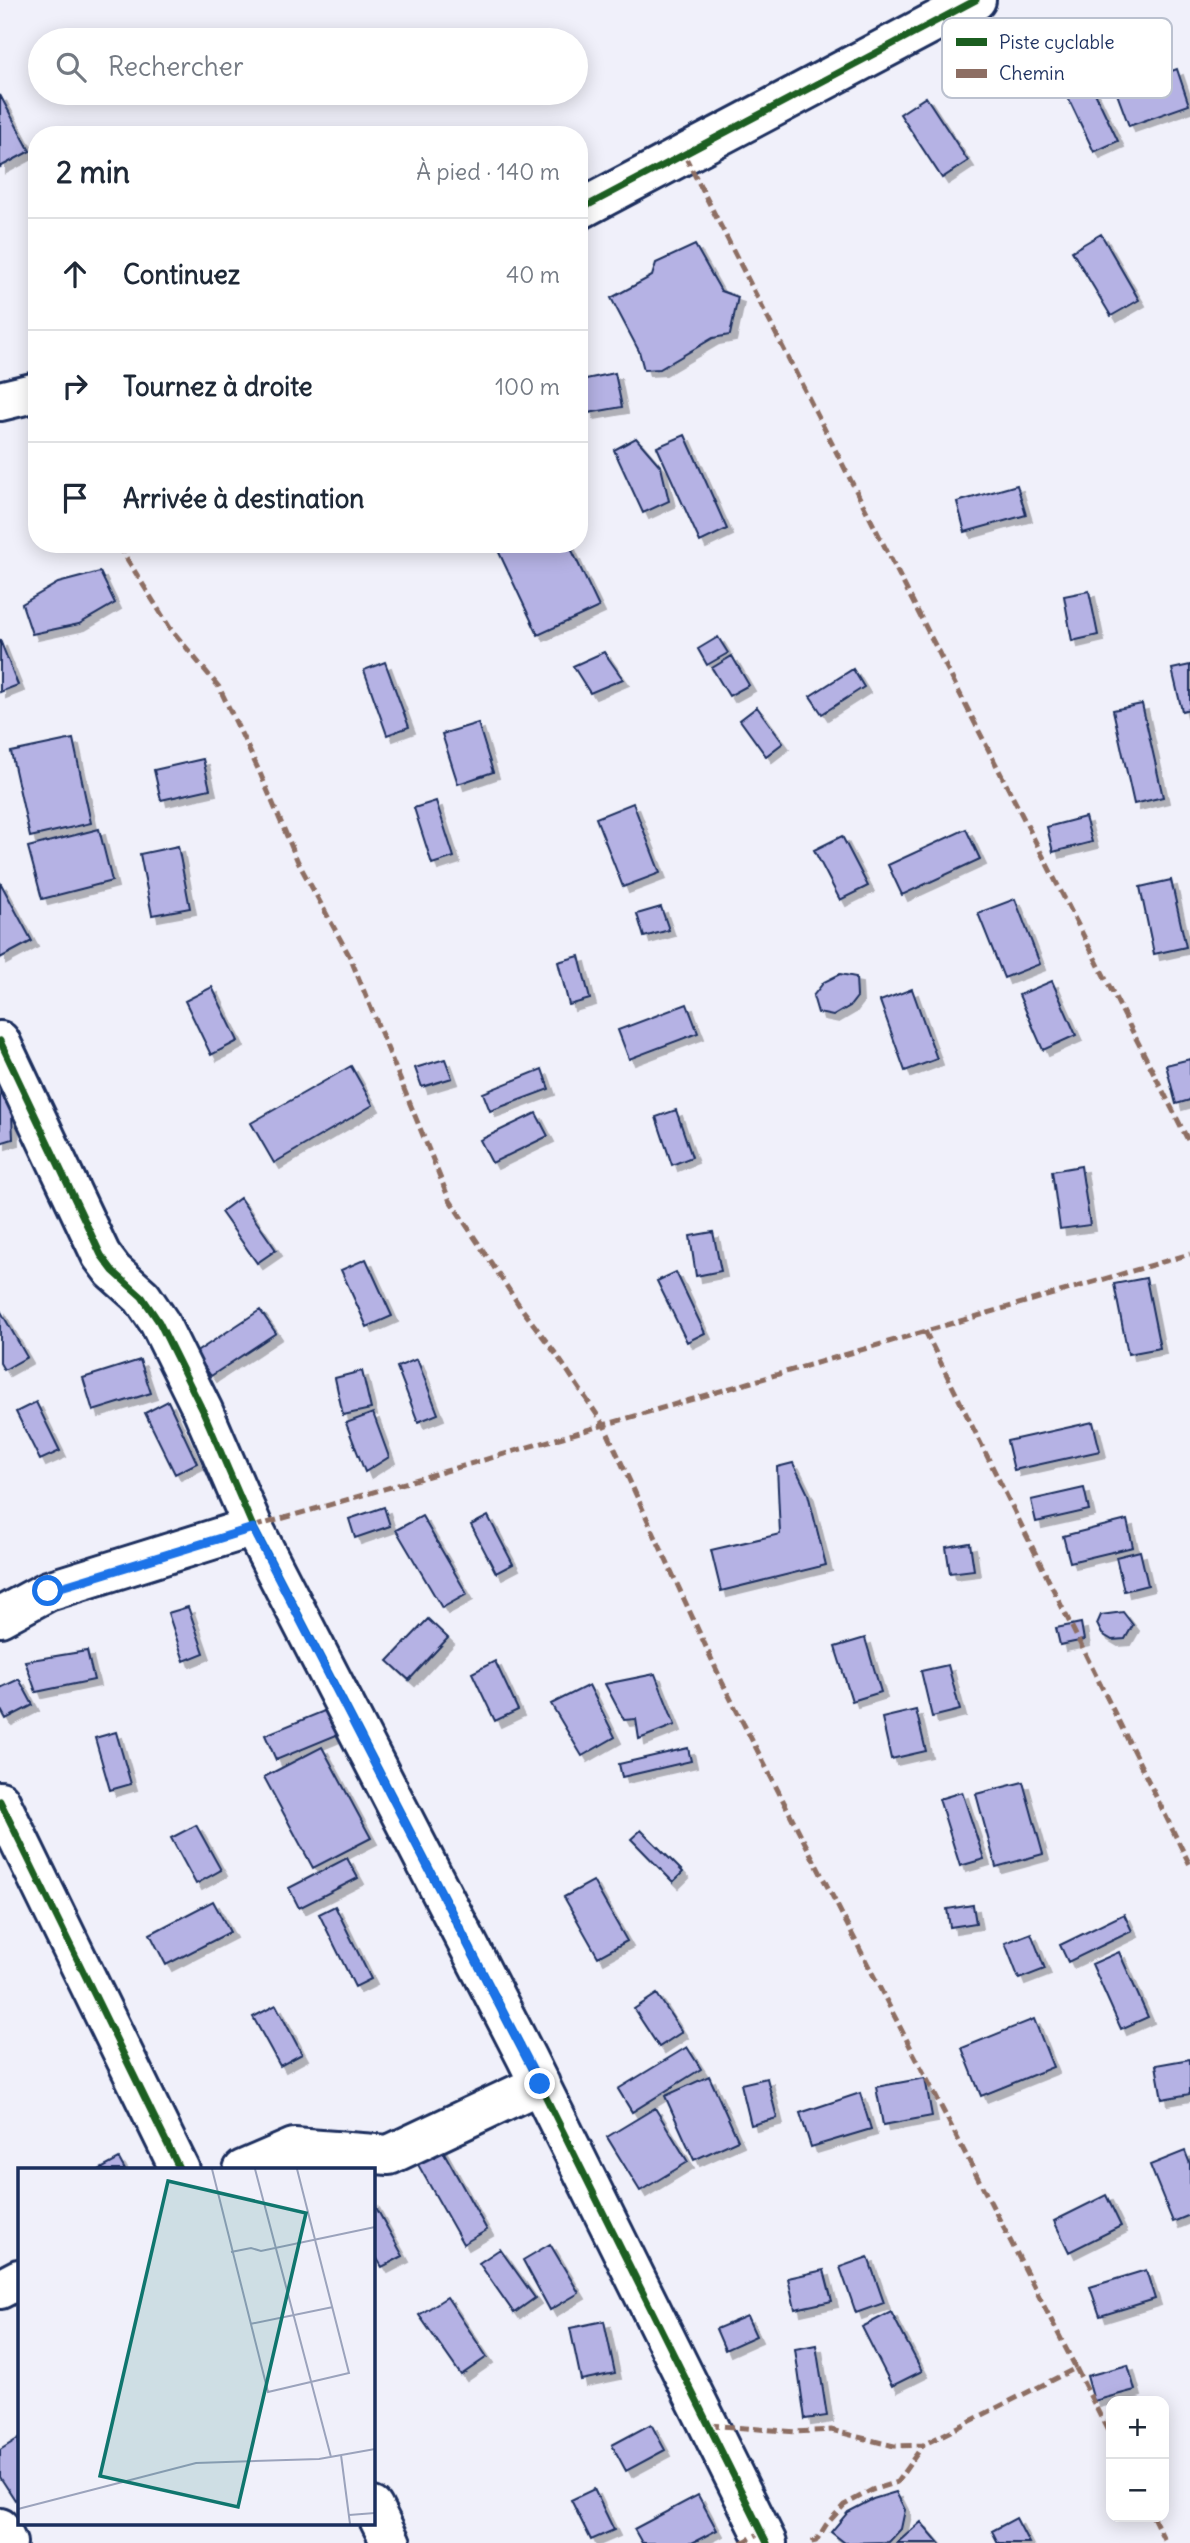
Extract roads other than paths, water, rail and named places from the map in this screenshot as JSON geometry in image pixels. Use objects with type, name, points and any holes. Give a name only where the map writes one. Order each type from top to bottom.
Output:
[{"type":"street","points":[[942,18],[976,0]]},
{"type":"street","points":[[588,206],[942,18]]},
{"type":"street","points":[[0,401],[28,394]]},
{"type":"street","points":[[0,1041],[101,1255],[113,1271],[142,1297],[159,1322],[203,1412],[253,1528],[540,2084],[767,2543]]},
{"type":"street","points":[[0,1617],[48,1591],[253,1528]]},
{"type":"street","points":[[0,1801],[179,2168]]},
{"type":"street","points":[[248,2168],[294,2148],[389,2155],[540,2084]]},
{"type":"street","points":[[0,2289],[18,2280]]},
{"type":"street","points":[[374,2509],[391,2543]]},
{"type":"street","points":[[0,2528],[6,2543]]}]
